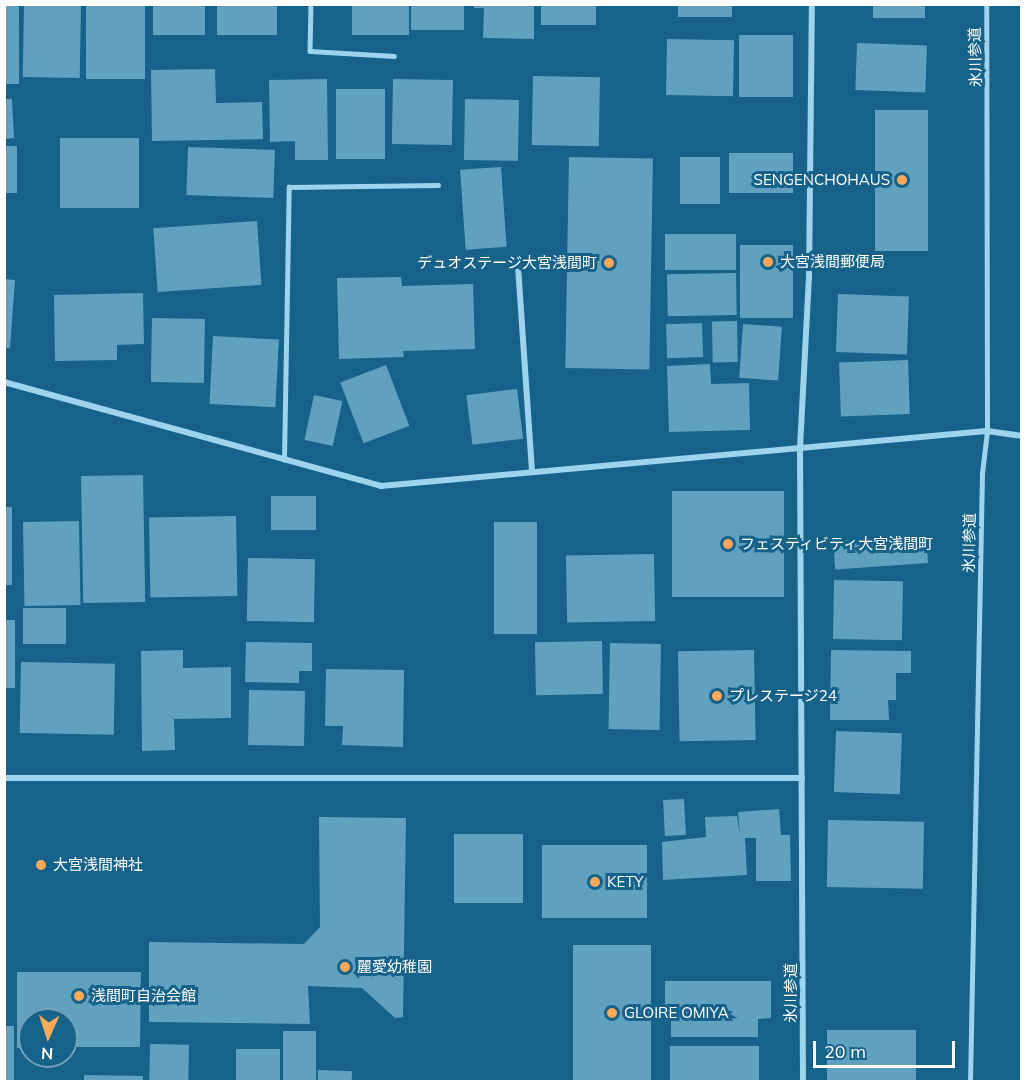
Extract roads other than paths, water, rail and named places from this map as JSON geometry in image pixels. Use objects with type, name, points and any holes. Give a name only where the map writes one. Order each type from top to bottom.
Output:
[{"type":"street","name":"氷川参道","points":[[803,1082],[800,448],[809,279],[812,4]]},
{"type":"street","name":"氷川参道","points":[[970,1082],[982,473],[987,432],[986,4]]},
{"type":"street","points":[[518,266],[532,472]]},
{"type":"street","points":[[4,382],[381,486],[987,432],[1022,436]]},
{"type":"street","points":[[4,778],[802,778]]},
{"type":"lane","points":[[311,4],[310,51],[394,56]]},
{"type":"lane","points":[[284,460],[289,187],[438,185]]},
{"type":"place","name":"SENGENCHOHAUS","points":[[902,180]]},
{"type":"place","name":"大宮浅間郵便局","points":[[768,262]]},
{"type":"place","name":"デュオステージ大宮浅間町","points":[[609,263]]},
{"type":"place","name":"フェスティビティ大宮浅間町","points":[[728,544]]},
{"type":"place","name":"プレステージ24","points":[[717,696]]},
{"type":"place","name":"大宮浅間神社","points":[[41,865]]},
{"type":"place","name":"KETY","points":[[595,882]]},
{"type":"place","name":"麗愛幼稚園","points":[[345,967]]},
{"type":"place","name":"浅間町自治会館","points":[[79,996]]},
{"type":"place","name":"GLOIRE OMIYA","points":[[612,1013]]}]
